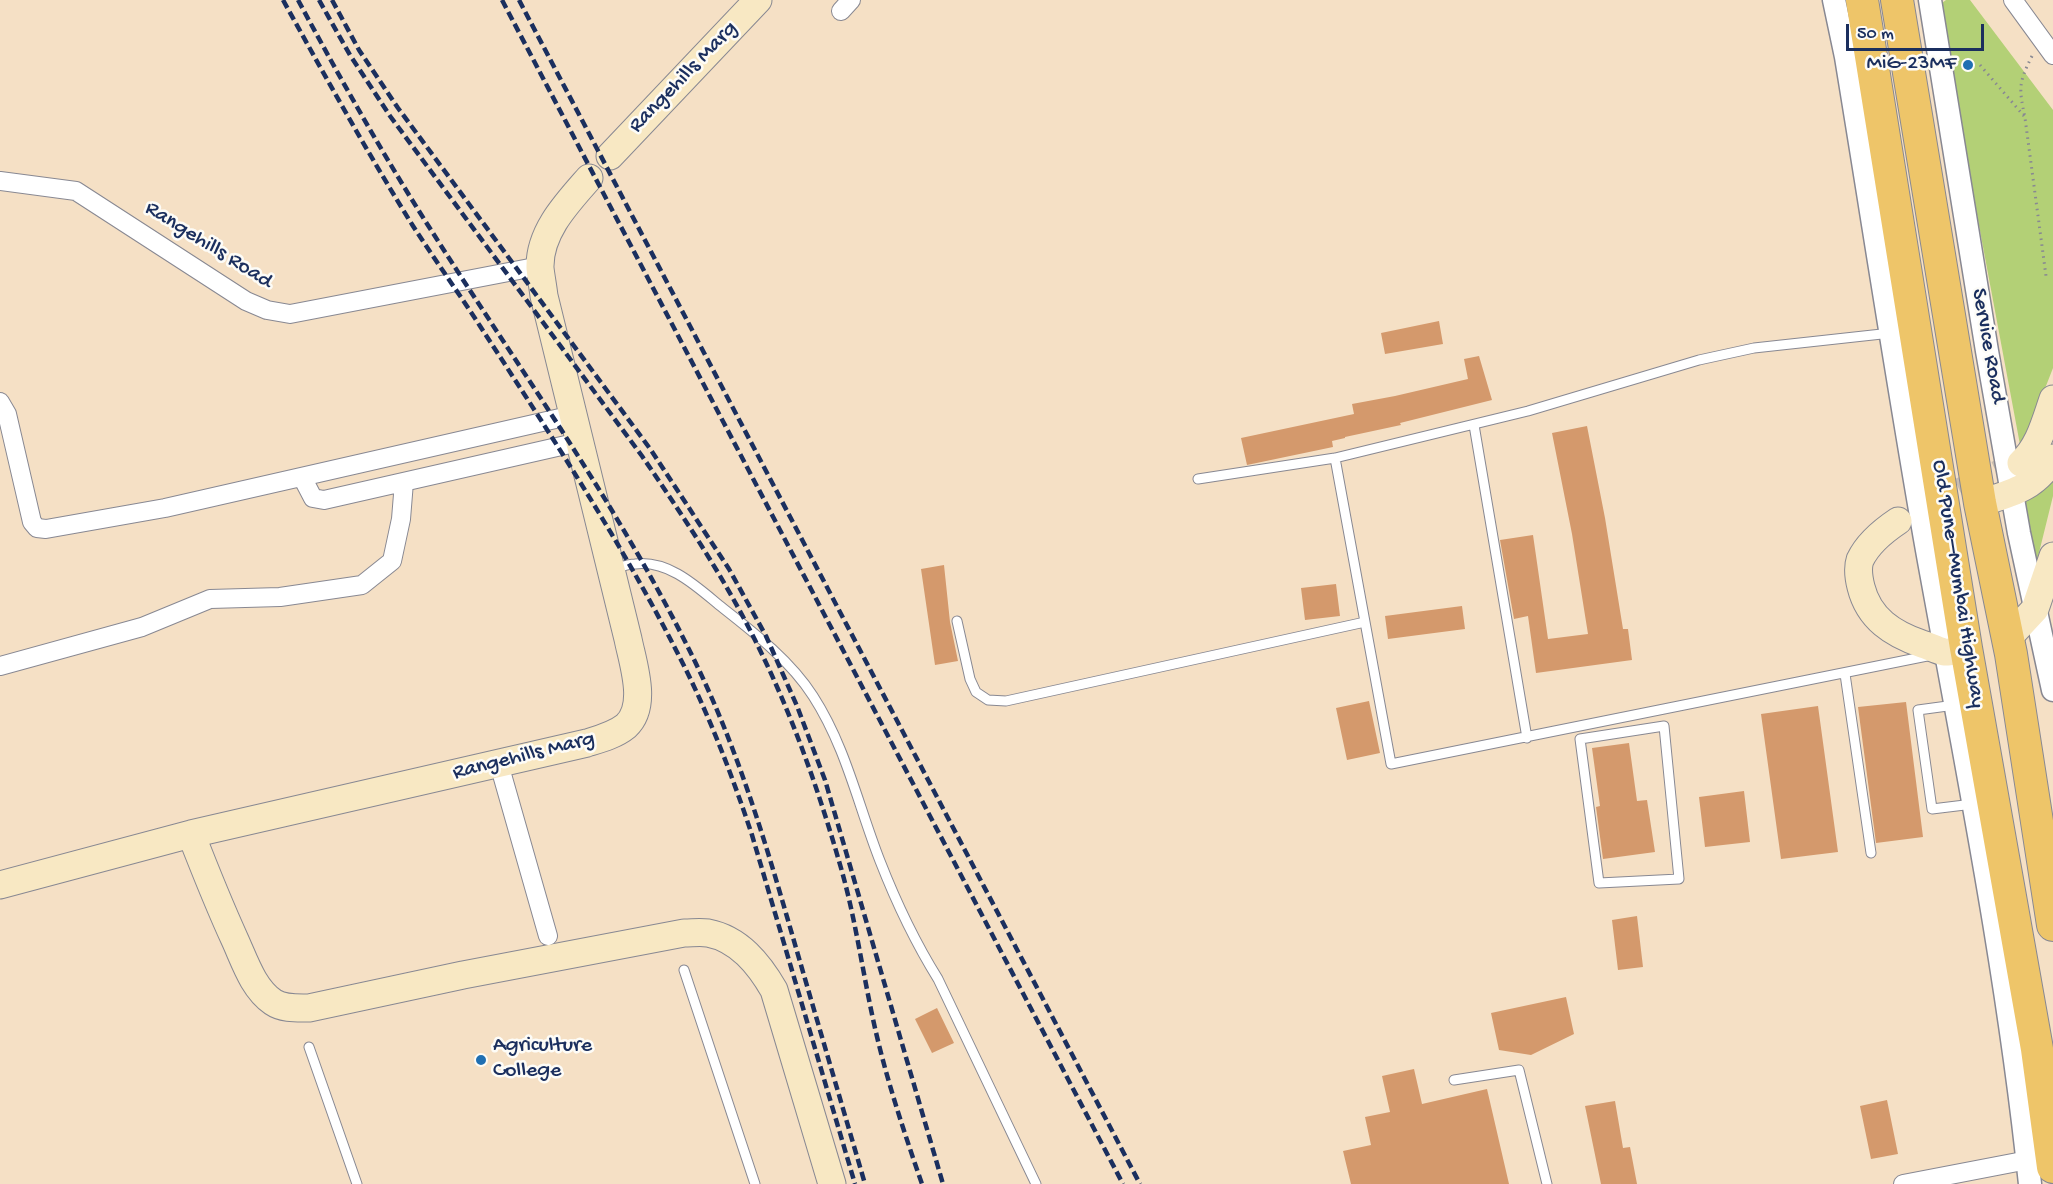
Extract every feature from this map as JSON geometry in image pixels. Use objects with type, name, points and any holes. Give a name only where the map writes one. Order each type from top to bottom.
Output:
[{"type":"highway","name":"Old Pune–Mumbai Highway","points":[[1862,0],[1956,650],[2035,1037],[2040,1163]]},
{"type":"highway","name":"Old Pune–Mumbai Highway","points":[[1897,0],[1980,503],[2008,638],[2053,925]]},
{"type":"main road","name":"Rangehills Marg","points":[[610,156],[758,0]]},
{"type":"main road","name":"Rangehills Marg","points":[[0,885],[191,834],[499,764],[608,736],[627,725],[636,709],[637,688],[628,639],[544,296],[540,266],[546,237],[563,207],[589,178]]},
{"type":"main road","points":[[2020,464],[2029,456],[2039,438],[2053,399]]},
{"type":"main road","points":[[1980,503],[2013,493],[2033,482],[2045,472],[2053,458]]},
{"type":"main road","points":[[1898,520],[1869,545],[1859,562],[1858,576],[1863,596],[1870,611],[1880,623],[1904,637],[1956,650]]},
{"type":"main road","points":[[2008,638],[2035,609],[2053,556]]},
{"type":"main road","points":[[191,834],[253,979],[262,993],[275,1004],[288,1008],[309,1008],[463,975],[684,933],[707,933],[727,940],[745,952],[762,969],[774,990],[832,1184]]},
{"type":"street","points":[[1834,0],[1846,57],[1908,445],[1956,650],[1955,705],[2023,1118],[2040,1163],[2030,1184]]},
{"type":"street","name":"Service Road","points":[[1930,0],[1987,351],[2035,609],[2053,690]]},
{"type":"street","points":[[2013,0],[2053,56]]},
{"type":"street","name":"Rangehills Road","points":[[0,181],[76,191],[246,301],[267,310],[290,315],[540,266]]},
{"type":"street","points":[[0,402],[7,414],[32,522],[37,528],[46,529],[165,508],[573,415]]},
{"type":"street","points":[[302,477],[310,495],[318,500],[579,442]]},
{"type":"street","points":[[0,666],[142,627],[210,600],[280,597],[362,585],[392,561],[404,482]]},
{"type":"street","points":[[499,764],[548,936]]},
{"type":"street","points":[[1903,1184],[2040,1163]]},
{"type":"lane","points":[[1198,479],[1335,458],[1528,411],[1699,360],[1754,348],[1891,333]]},
{"type":"lane","points":[[1474,424],[1527,738]]},
{"type":"lane","points":[[1335,458],[1391,764],[1956,650]]},
{"type":"lane","points":[[611,569],[636,563],[656,564],[684,577],[783,660],[812,694],[833,729],[880,861],[914,938],[938,979],[1036,1184]]},
{"type":"lane","points":[[957,621],[970,679],[976,692],[988,700],[1006,701],[1365,622]]},
{"type":"lane","points":[[1845,674],[1871,853]]},
{"type":"lane","points":[[1955,705],[1918,710],[1932,809],[1973,804]]},
{"type":"lane","points":[[1579,727],[1580,739],[1599,883],[1679,879],[1664,726],[1580,739]]},
{"type":"lane","points":[[684,970],[755,1184]]},
{"type":"lane","points":[[309,1047],[357,1184]]},
{"type":"lane","points":[[1454,1080],[1519,1070],[1547,1184]]},
{"type":"path","points":[[2041,38],[2021,79],[2019,92],[2025,118],[2046,276]]},
{"type":"path","points":[[1980,65],[2025,118]]},
{"type":"green space","points":[[1946,0],[1970,0],[2053,110],[2053,368],[2021,450],[1938,6]]},
{"type":"green space","points":[[2053,479],[2053,496],[2034,573],[2022,504]]},
{"type":"building","points":[[1439,321],[1443,344],[1385,354],[1381,333]]},
{"type":"building","points":[[1479,356],[1492,400],[1400,423],[1401,425],[1345,437],[1332,441],[1333,447],[1247,465],[1241,438],[1354,414],[1352,404],[1468,379],[1464,359]]},
{"type":"building","points":[[1587,426],[1623,629],[1628,629],[1632,660],[1536,673],[1528,616],[1514,619],[1500,540],[1533,535],[1548,639],[1588,634],[1572,534],[1552,433]]},
{"type":"building","points":[[944,565],[950,622],[958,661],[935,665],[921,569]]},
{"type":"building","points":[[1336,584],[1340,616],[1305,620],[1301,588]]},
{"type":"building","points":[[1462,606],[1465,629],[1388,639],[1385,616]]},
{"type":"building","points":[[1369,701],[1380,753],[1347,760],[1336,708]]},
{"type":"building","points":[[1906,702],[1923,837],[1876,843],[1858,707]]},
{"type":"building","points":[[1818,706],[1838,852],[1781,859],[1761,714]]},
{"type":"building","points":[[1629,743],[1637,801],[1647,800],[1655,852],[1603,859],[1596,807],[1600,806],[1592,748]]},
{"type":"building","points":[[1744,791],[1750,842],[1705,847],[1699,797]]},
{"type":"building","points":[[1637,916],[1643,967],[1618,970],[1612,920]]},
{"type":"building","points":[[1566,997],[1574,1034],[1531,1055],[1499,1050],[1491,1013]]},
{"type":"building","points":[[937,1008],[954,1043],[932,1053],[915,1019]]},
{"type":"building","points":[[1414,1069],[1422,1104],[1487,1089],[1509,1184],[1351,1184],[1343,1151],[1371,1145],[1365,1117],[1390,1112],[1382,1076]]},
{"type":"building","points":[[1887,1100],[1898,1154],[1871,1159],[1860,1106]]},
{"type":"building","points":[[1615,1101],[1623,1148],[1630,1147],[1637,1184],[1601,1184],[1585,1106]]},
{"type":"tunnel","points":[[1923,509],[2021,463]]},
{"type":"railway","points":[[283,0],[413,226],[536,412],[617,543],[690,678],[723,755],[752,835],[855,1184]]},
{"type":"railway","points":[[298,0],[413,202],[607,502],[671,614],[700,672],[729,739],[765,843],[865,1184]]},
{"type":"railway","points":[[319,0],[350,55],[390,116],[642,456],[717,570],[744,618],[793,725],[833,839],[850,905],[883,1061],[922,1184]]},
{"type":"railway","points":[[332,0],[359,50],[398,108],[651,450],[729,569],[766,636],[797,706],[825,780],[943,1184]]},
{"type":"railway","points":[[502,0],[1123,1184]]},
{"type":"railway","points":[[519,0],[1140,1184]]},
{"type":"place","name":"MiG-23MF","points":[[1968,65]]},
{"type":"place","name":"Agriculture College","points":[[481,1060]]}]
